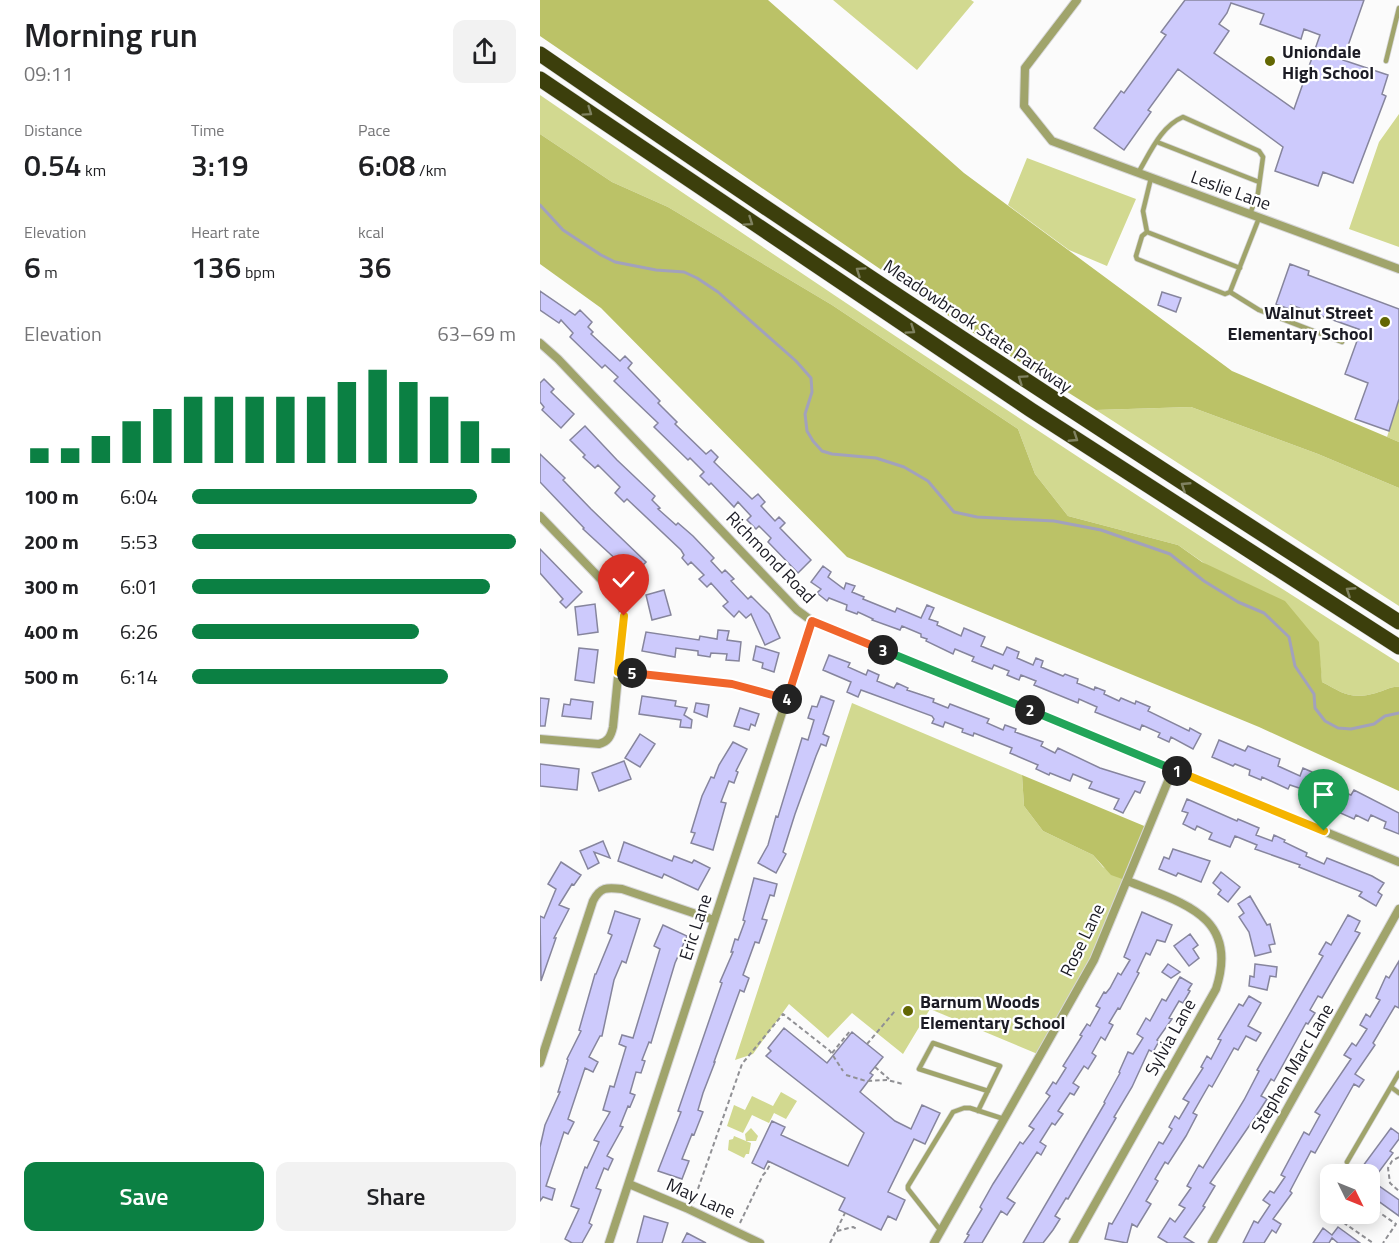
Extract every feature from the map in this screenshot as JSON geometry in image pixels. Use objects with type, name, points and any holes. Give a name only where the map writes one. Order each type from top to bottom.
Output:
[{"type":"highway","name":"Meadowbrook State Parkway","points":[[540,54],[1123,446],[1399,622]]},
{"type":"highway","points":[[540,79],[1031,410],[1399,647]]},
{"type":"street","name":"Leslie Lane","points":[[1077,0],[1025,68],[1024,106],[1052,141],[1399,270]]},
{"type":"street","name":"Richmond Road","points":[[540,343],[558,358],[797,610],[812,621],[1399,862]]},
{"type":"street","points":[[540,516],[615,594],[621,602],[624,616],[613,727],[607,741],[599,744],[580,744],[540,740]]},
{"type":"street","name":"Eric Lane","points":[[609,1243],[812,621]]},
{"type":"street","points":[[618,672],[732,684],[787,700]]},
{"type":"street","name":"Rose Lane","points":[[934,1243],[1094,960],[1173,769]]},
{"type":"street","name":"Sylvia Lane","points":[[1073,1243],[1216,989],[1221,973],[1221,946],[1215,931],[1205,917],[1187,905],[1128,881]]},
{"type":"street","points":[[540,1063],[593,901],[600,890],[606,887],[622,889],[714,920]]},
{"type":"street","name":"Stephen Marc Lane","points":[[1212,1243],[1399,909]]},
{"type":"street","name":"May Lane","points":[[628,1184],[760,1243]]},
{"type":"lane","points":[[1386,60],[1399,8]]},
{"type":"lane","points":[[1138,173],[1173,121],[1183,117],[1259,151],[1263,157],[1255,216],[1230,292]]},
{"type":"lane","points":[[1157,142],[1259,182]]},
{"type":"lane","points":[[1147,232],[1143,211],[1151,178]]},
{"type":"lane","points":[[1147,232],[1239,268]]},
{"type":"lane","points":[[1147,232],[1142,236],[1137,259],[1225,294],[1230,292],[1259,310],[1342,342]]},
{"type":"lane","points":[[978,1111],[988,1091],[1000,1066],[933,1043],[920,1069],[988,1091]]},
{"type":"lane","points":[[1347,1162],[1399,1073]]},
{"type":"lane","points":[[1391,1087],[1399,1093]]},
{"type":"lane","points":[[941,1231],[908,1186],[953,1112],[964,1108],[1004,1119]]},
{"type":"path","points":[[867,1044],[895,1011]]},
{"type":"path","points":[[693,1203],[742,1064],[783,1014],[831,1054],[843,1071]]},
{"type":"path","points":[[831,1054],[851,1030]]},
{"type":"path","points":[[875,1067],[891,1081]]},
{"type":"path","points":[[846,1075],[866,1081],[891,1081],[903,1084]]},
{"type":"path","points":[[1399,1157],[1392,1161],[1388,1168],[1390,1183],[1399,1191]]},
{"type":"path","points":[[740,1223],[771,1163]]},
{"type":"path","points":[[830,1243],[845,1213]]},
{"type":"path","points":[[1380,1213],[1396,1224],[1383,1243]]},
{"type":"path","points":[[1345,1224],[1373,1243]]},
{"type":"path","points":[[836,1232],[853,1227],[857,1229]]},
{"type":"green space","points":[[540,0],[768,0],[964,173],[1232,371],[1399,442],[1399,488],[1318,454],[1191,407],[1096,410],[975,334],[540,36]]},
{"type":"green space","points":[[833,0],[971,0],[974,2],[917,70]]},
{"type":"green space","points":[[540,95],[967,384],[1399,663],[1399,687],[1360,696],[1347,694],[1322,682],[1318,642],[1178,545],[1068,516],[1035,474],[1018,429],[832,305],[668,207],[612,182],[540,134]]},
{"type":"green space","points":[[1399,114],[1399,247],[1349,229],[1379,142]]},
{"type":"green space","points":[[540,134],[612,182],[668,207],[832,305],[1018,429],[1035,474],[1068,516],[1178,545],[1202,562],[1285,601],[1319,642],[1322,682],[1341,692],[1360,696],[1399,687],[1399,791],[1259,727],[847,557],[601,308],[540,264]]},
{"type":"green space","points":[[1027,158],[1136,199],[1107,266],[1069,250],[1008,205]]},
{"type":"green space","points":[[1399,399],[1399,442],[1387,437]]},
{"type":"green space","points":[[1191,407],[1318,454],[1399,488],[1399,606],[1096,410]]},
{"type":"green space","points":[[852,703],[1022,775],[1024,806],[1043,831],[1093,855],[1103,867],[1128,881],[1106,933],[1040,1055],[930,1009],[903,1054],[852,1013],[828,1038],[789,1004],[753,1054],[735,1060]]},
{"type":"green space","points":[[1022,775],[1149,828],[1128,881],[1111,875],[1093,855],[1043,831],[1024,806]]},
{"type":"green space","points":[[781,1092],[797,1101],[786,1119],[774,1113],[769,1123],[752,1115],[743,1133],[727,1126],[734,1105],[745,1110],[752,1096],[773,1106]]},
{"type":"green space","points":[[751,1128],[758,1136],[756,1141],[746,1141],[745,1134]]},
{"type":"green space","points":[[734,1136],[751,1143],[749,1154],[746,1154],[744,1158],[728,1150],[729,1140]]},
{"type":"building","points":[[1185,0],[1364,0],[1343,60],[1388,75],[1382,94],[1386,96],[1353,183],[1323,172],[1318,186],[1275,171],[1283,147],[1178,69],[1148,110],[1151,112],[1124,150],[1094,128],[1121,91],[1124,93],[1166,35],[1161,32]],"holes":[[[1231,3],[1264,14],[1260,24],[1301,39],[1304,29],[1320,35],[1294,109],[1214,53],[1229,31],[1219,24]]]},
{"type":"building","points":[[1290,264],[1309,271],[1308,275],[1399,309],[1399,399],[1389,431],[1355,419],[1368,383],[1345,374],[1361,330],[1291,305],[1289,309],[1276,304]]},
{"type":"building","points":[[540,291],[575,315],[580,310],[592,322],[588,327],[593,332],[591,334],[620,361],[625,356],[632,363],[628,368],[660,401],[658,403],[677,422],[675,424],[706,454],[711,450],[718,457],[714,462],[752,499],[758,494],[765,502],[761,506],[775,521],[779,517],[785,523],[780,528],[811,560],[798,573],[768,542],[771,538],[759,526],[756,529],[747,520],[751,516],[738,502],[734,507],[711,483],[709,485],[700,476],[704,472],[654,427],[658,423],[614,381],[618,377],[605,365],[602,368],[570,337],[573,333],[561,320],[559,323],[540,310]]},
{"type":"building","points":[[1162,292],[1181,298],[1176,312],[1158,305]]},
{"type":"building","points":[[544,379],[554,389],[551,392],[574,414],[561,428],[542,410],[544,407],[540,402],[540,383]]},
{"type":"building","points":[[585,426],[655,496],[652,500],[660,508],[658,509],[693,536],[714,558],[711,561],[722,573],[725,570],[734,579],[731,581],[748,599],[751,596],[769,614],[780,638],[765,645],[751,614],[746,618],[739,611],[734,617],[723,606],[728,602],[711,583],[707,587],[699,579],[704,575],[691,562],[688,565],[682,558],[684,555],[681,550],[627,499],[624,502],[615,493],[620,487],[598,465],[595,468],[583,457],[585,455],[570,440]]},
{"type":"building","points":[[540,454],[565,478],[563,480],[591,509],[646,562],[633,575],[583,529],[540,482]]},
{"type":"building","points":[[540,549],[582,592],[566,608],[560,602],[563,599],[540,573]]},
{"type":"building","points":[[823,566],[831,572],[828,577],[844,589],[846,583],[855,586],[852,592],[864,597],[863,599],[895,612],[897,608],[921,618],[927,605],[934,608],[929,619],[961,636],[964,628],[985,637],[981,646],[1003,655],[1007,647],[1019,652],[1017,658],[1033,665],[1036,658],[1043,661],[1041,667],[1078,679],[1077,683],[1094,690],[1095,687],[1105,691],[1104,694],[1119,701],[1121,698],[1135,704],[1136,701],[1150,707],[1148,711],[1189,731],[1190,728],[1201,734],[1193,749],[1171,737],[1169,742],[1158,737],[1160,733],[1142,725],[1140,730],[1095,712],[1097,707],[1079,699],[1078,703],[1034,685],[1036,681],[1021,675],[1019,680],[1007,675],[1009,671],[994,665],[992,669],[972,661],[974,657],[955,649],[953,654],[926,641],[927,639],[921,637],[921,634],[902,626],[900,630],[872,620],[858,612],[857,614],[846,610],[847,605],[829,598],[827,601],[817,593],[821,589],[811,582]]},
{"type":"building","points":[[664,590],[671,615],[652,620],[646,595]]},
{"type":"building","points":[[595,604],[598,632],[578,635],[575,607]]},
{"type":"building","points":[[718,630],[729,631],[727,640],[741,642],[739,661],[726,660],[727,654],[711,653],[710,657],[698,655],[698,651],[676,648],[675,657],[642,651],[646,632],[699,640],[700,636],[717,639]]},
{"type":"building","points":[[756,646],[779,653],[774,672],[762,668],[763,663],[753,660]]},
{"type":"building","points":[[579,648],[598,650],[594,683],[575,680]]},
{"type":"building","points":[[829,655],[850,663],[848,667],[866,675],[868,670],[879,675],[877,681],[894,688],[897,683],[908,688],[907,690],[934,699],[933,702],[948,708],[950,704],[989,719],[987,723],[1003,730],[1005,725],[1016,729],[1015,732],[1043,742],[1041,746],[1055,753],[1058,748],[1100,768],[1145,782],[1140,793],[1135,791],[1123,813],[1114,809],[1119,799],[1089,788],[1092,782],[1073,774],[1070,781],[1050,773],[1049,775],[1036,769],[1038,765],[1010,753],[1012,748],[974,733],[973,736],[962,732],[963,729],[945,722],[943,727],[932,723],[934,719],[932,716],[861,690],[858,697],[847,692],[851,682],[823,670]]},
{"type":"building","points":[[642,696],[676,701],[675,706],[687,708],[684,715],[692,720],[691,728],[680,727],[681,720],[639,714]]},
{"type":"building","points":[[821,696],[834,701],[823,734],[829,737],[826,746],[821,744],[816,756],[783,852],[786,854],[776,873],[758,863],[768,845],[776,816],[778,817],[802,738],[808,740],[814,720],[808,718],[812,706],[817,707]]},
{"type":"building","points":[[540,698],[549,699],[545,726],[540,726]]},
{"type":"building","points":[[571,699],[593,702],[591,719],[562,716],[564,704],[570,705]]},
{"type":"building","points":[[696,703],[709,705],[707,717],[694,712]]},
{"type":"building","points":[[740,708],[759,714],[755,726],[751,724],[749,730],[734,726]]},
{"type":"building","points":[[640,734],[655,744],[640,767],[625,758]]},
{"type":"building","points":[[1219,740],[1245,751],[1248,746],[1280,759],[1278,766],[1300,776],[1303,768],[1312,772],[1310,777],[1323,782],[1322,784],[1351,795],[1354,790],[1399,813],[1399,834],[1384,828],[1386,822],[1371,815],[1368,821],[1356,815],[1354,819],[1303,795],[1305,790],[1290,785],[1288,789],[1262,777],[1261,780],[1249,775],[1250,770],[1212,757]]},
{"type":"building","points":[[733,742],[747,749],[736,771],[738,772],[734,783],[729,781],[721,802],[726,803],[713,850],[691,843],[695,833],[691,832],[702,796]]},
{"type":"building","points":[[624,761],[631,779],[599,791],[592,773]]},
{"type":"building","points":[[540,764],[579,769],[577,790],[540,786]]},
{"type":"building","points":[[1187,799],[1259,828],[1256,835],[1272,841],[1274,835],[1285,840],[1284,842],[1307,853],[1306,856],[1324,864],[1327,858],[1372,876],[1384,883],[1378,892],[1382,895],[1376,906],[1359,896],[1362,892],[1299,867],[1300,865],[1255,849],[1257,845],[1235,836],[1230,847],[1209,839],[1212,833],[1197,826],[1195,830],[1183,824],[1188,813],[1182,811]]},
{"type":"building","points":[[603,841],[610,858],[594,852],[599,863],[588,869],[580,851]]},
{"type":"building","points":[[624,842],[672,861],[674,856],[692,863],[694,860],[710,868],[698,890],[664,874],[662,878],[618,861]]},
{"type":"building","points":[[1173,849],[1210,861],[1201,882],[1159,869],[1164,857],[1169,859]]},
{"type":"building","points":[[561,862],[581,875],[574,885],[572,884],[559,905],[569,909],[554,938],[556,938],[541,981],[540,916],[544,918],[556,889],[548,884]]},
{"type":"building","points":[[1221,872],[1240,887],[1228,902],[1218,894],[1221,890],[1213,883]]},
{"type":"building","points":[[754,878],[777,884],[774,896],[770,895],[762,919],[767,920],[759,943],[755,942],[743,975],[749,978],[744,992],[740,990],[703,1093],[698,1110],[703,1112],[682,1159],[689,1161],[682,1179],[658,1171],[681,1112],[678,1111],[722,983],[720,982],[733,952],[731,952],[735,939],[738,940],[745,921],[743,920]]},
{"type":"building","points":[[1250,896],[1267,925],[1270,924],[1275,944],[1269,945],[1271,952],[1255,956],[1249,932],[1239,917],[1244,913],[1238,904]]},
{"type":"building","points":[[615,911],[640,919],[626,963],[622,961],[614,980],[602,1036],[589,1057],[598,1062],[593,1072],[585,1068],[568,1119],[574,1122],[568,1134],[564,1132],[546,1186],[555,1189],[552,1200],[543,1197],[540,1201],[540,1147],[545,1125],[560,1092],[558,1092],[567,1059],[581,1031],[579,1030],[595,974],[612,935],[608,933]]},
{"type":"building","points":[[1142,912],[1172,925],[1165,942],[1157,940],[1150,955],[1146,953],[1137,972],[1139,973],[1120,1009],[1118,1008],[1109,1023],[1113,1025],[1105,1040],[1101,1037],[1092,1053],[1096,1056],[1088,1069],[1084,1066],[1073,1083],[1079,1087],[1074,1095],[1070,1093],[1058,1111],[1063,1114],[1055,1125],[1052,1123],[1040,1142],[1046,1146],[1041,1155],[1037,1152],[1007,1198],[1015,1203],[1007,1215],[1001,1211],[982,1243],[964,1243],[993,1184],[1020,1142],[1023,1144],[1034,1129],[1029,1126],[1050,1096],[1046,1093],[1053,1082],[1056,1084],[1066,1068],[1063,1066],[1082,1036],[1080,1035],[1087,1024],[1090,1026],[1100,1008],[1096,1006],[1104,992],[1106,993],[1110,988],[1118,973],[1121,975],[1130,960],[1124,957]]},
{"type":"building","points":[[1348,915],[1360,921],[1355,931],[1360,933],[1322,998],[1318,996],[1310,1010],[1315,1013],[1308,1024],[1306,1023],[1274,1081],[1271,1079],[1261,1096],[1267,1099],[1210,1183],[1215,1186],[1203,1206],[1205,1207],[1184,1237],[1194,1243],[1168,1243],[1158,1237],[1170,1218],[1175,1222],[1185,1208],[1179,1205],[1191,1188],[1187,1186],[1199,1165],[1203,1168],[1244,1100],[1259,1071],[1257,1070],[1323,956],[1319,954],[1326,942],[1331,945]]},
{"type":"building","points":[[663,925],[687,936],[675,963],[651,1043],[649,1042],[642,1060],[645,1061],[641,1073],[636,1072],[630,1093],[635,1095],[620,1126],[623,1127],[607,1156],[613,1159],[608,1170],[604,1168],[596,1188],[601,1190],[589,1223],[592,1225],[582,1243],[572,1243],[565,1239],[579,1209],[571,1206],[585,1167],[587,1168],[599,1142],[594,1140],[610,1112],[603,1110],[610,1086],[614,1087],[626,1047],[619,1044],[622,1035],[633,1038],[660,949],[654,946]]},
{"type":"building","points":[[1190,934],[1198,945],[1193,949],[1199,958],[1189,966],[1174,946]]},
{"type":"building","points":[[1399,961],[1399,1008],[1395,1006],[1373,1043],[1375,1045],[1355,1074],[1364,1080],[1359,1087],[1354,1084],[1315,1153],[1311,1151],[1290,1191],[1292,1193],[1273,1219],[1281,1224],[1276,1233],[1272,1230],[1264,1243],[1243,1243],[1254,1221],[1258,1223],[1270,1205],[1263,1200],[1270,1191],[1274,1193],[1285,1177],[1281,1175],[1304,1132],[1309,1135],[1320,1115],[1315,1112],[1351,1059],[1344,1055],[1352,1043],[1356,1046],[1367,1029],[1360,1025],[1366,1014],[1370,1017],[1380,1000],[1376,998],[1386,976],[1389,978]]},
{"type":"building","points":[[1168,964],[1180,972],[1171,978],[1162,972]]},
{"type":"building","points":[[1255,964],[1277,967],[1276,977],[1270,976],[1267,990],[1249,986],[1250,976],[1254,977]]},
{"type":"building","points":[[1180,977],[1192,984],[1188,990],[1190,991],[1183,1003],[1179,1001],[1169,1018],[1172,1019],[1157,1040],[1159,1041],[1153,1052],[1149,1050],[1132,1087],[1114,1117],[1116,1118],[1068,1199],[1066,1198],[1055,1216],[1060,1219],[1043,1243],[1023,1243],[1105,1103],[1128,1052],[1133,1054],[1143,1038],[1137,1034],[1146,1018],[1150,1021],[1162,999],[1166,1001]]},
{"type":"building","points":[[1249,996],[1261,1003],[1248,1026],[1261,1033],[1256,1041],[1246,1036],[1238,1050],[1234,1048],[1212,1087],[1209,1085],[1193,1113],[1197,1115],[1186,1136],[1168,1164],[1165,1162],[1155,1179],[1158,1181],[1146,1201],[1151,1204],[1137,1227],[1132,1224],[1127,1243],[1105,1239],[1109,1223],[1112,1224],[1159,1142],[1163,1144],[1172,1129],[1169,1127],[1175,1116],[1179,1119],[1189,1102],[1183,1099],[1203,1068],[1201,1067],[1207,1056],[1211,1059],[1221,1040],[1218,1039],[1239,1004],[1243,1006]]},
{"type":"building","points":[[784,1028],[827,1063],[852,1032],[883,1057],[870,1073],[873,1075],[860,1092],[895,1121],[911,1129],[922,1105],[940,1113],[925,1144],[914,1139],[888,1192],[905,1200],[896,1220],[888,1216],[881,1230],[839,1210],[845,1198],[768,1161],[764,1169],[752,1163],[772,1121],[785,1127],[781,1135],[848,1166],[864,1133],[766,1056],[771,1051],[768,1048]]},
{"type":"building","points":[[1391,1128],[1399,1134],[1399,1139],[1390,1151],[1393,1153],[1380,1170],[1380,1164],[1364,1164]]},
{"type":"building","points":[[1380,1187],[1399,1200],[1399,1216],[1380,1202]]},
{"type":"building","points":[[644,1216],[668,1223],[662,1243],[637,1243]]},
{"type":"building","points":[[1338,1227],[1360,1243],[1338,1243],[1332,1238],[1329,1243],[1313,1243],[1323,1228],[1332,1235]]},
{"type":"building","points":[[687,1233],[706,1243],[682,1243]]},
{"type":"waterway","points":[[540,205],[563,230],[615,262],[656,270],[684,272],[718,292],[796,361],[811,378],[812,392],[805,414],[807,431],[822,451],[876,458],[904,467],[928,481],[954,512],[977,517],[1054,521],[1101,530],[1170,554],[1204,581],[1238,602],[1264,613],[1289,637],[1295,666],[1314,694],[1315,708],[1325,721],[1338,728],[1351,729],[1374,724],[1385,716],[1399,713]]},
{"type":"place","name":"Uniondale High School","points":[[1270,61]]},
{"type":"place","name":"Walnut Street Elementary School","points":[[1385,322]]},
{"type":"place","name":"Barnum Woods Elementary School","points":[[908,1011]]},
{"type":"route","points":[[624,616],[618,672],[732,684],[787,700],[812,621],[1324,831]]}]
